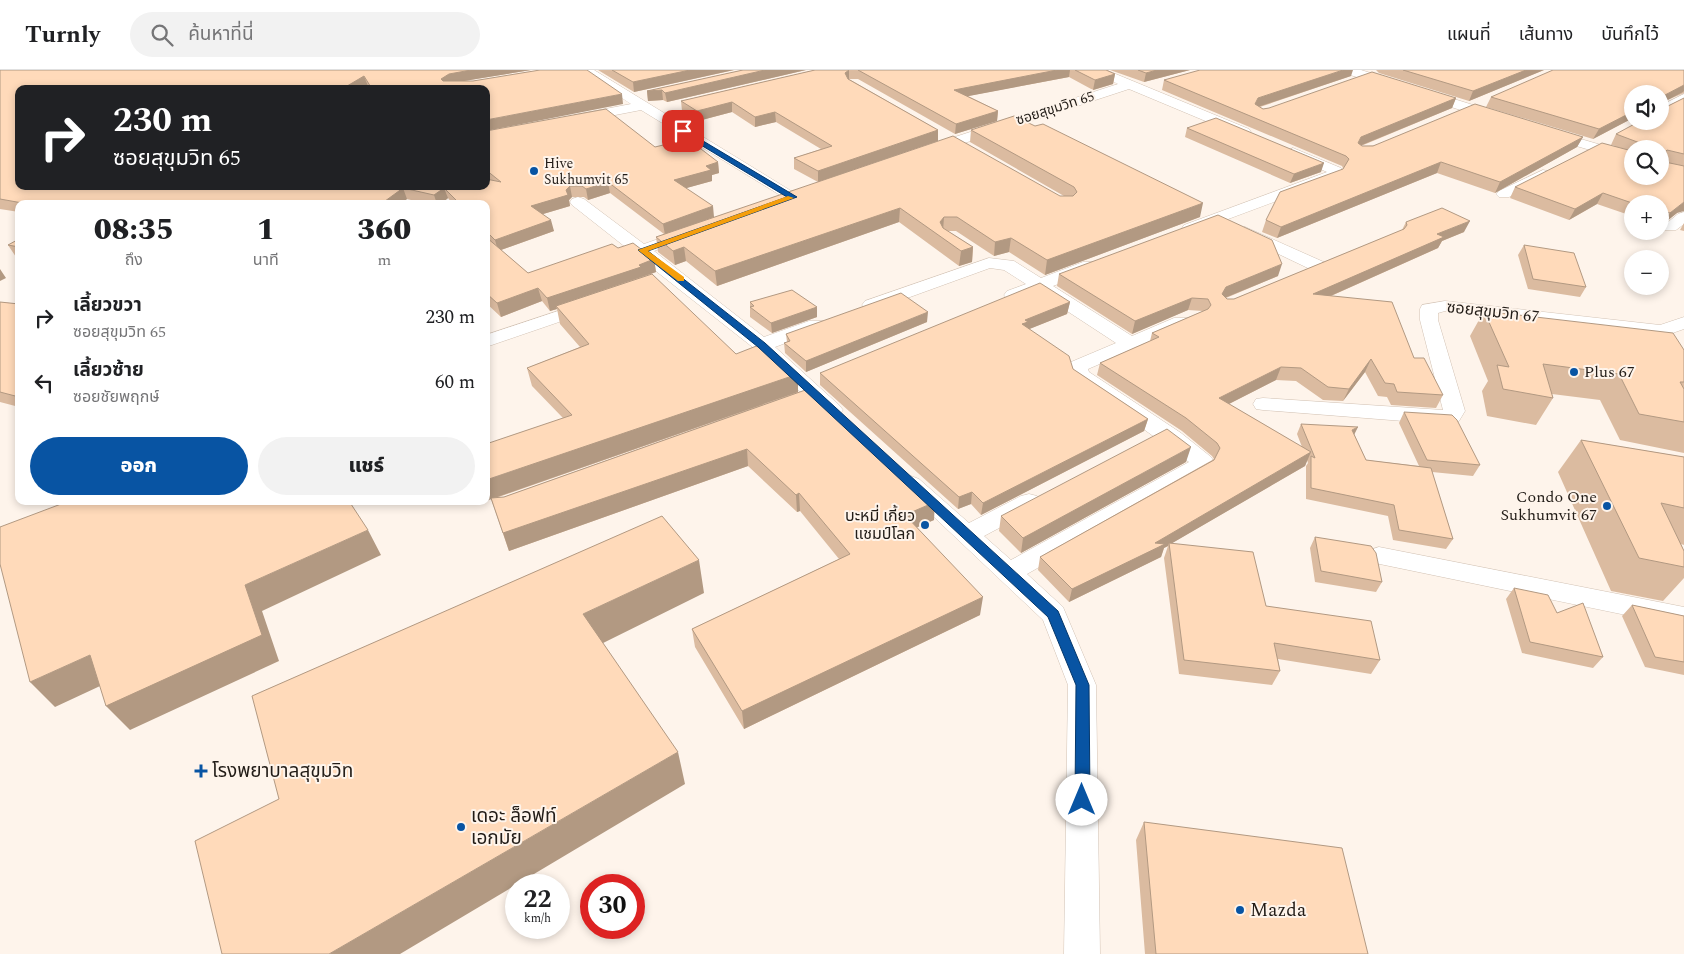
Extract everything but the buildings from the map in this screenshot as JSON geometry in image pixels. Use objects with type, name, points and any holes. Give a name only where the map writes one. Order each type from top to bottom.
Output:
[{"type":"street","points":[[585,70],[802,194],[766,206]]},
{"type":"street","points":[[1095,70],[1259,138]]},
{"type":"street","points":[[1368,76],[1386,70]]},
{"type":"street","points":[[1349,76],[1368,76],[1514,122]]},
{"type":"street","name":"ซอยสุขุมวิท 65","points":[[914,155],[1134,87],[1157,85]]},
{"type":"street","points":[[1669,106],[1684,98]]},
{"type":"street","points":[[1451,116],[1487,101]]},
{"type":"street","points":[[564,122],[642,103],[671,108]]},
{"type":"street","points":[[1541,131],[1624,156]]},
{"type":"street","points":[[935,133],[970,152]]},
{"type":"street","points":[[1579,156],[1611,138]]},
{"type":"street","points":[[1179,233],[1333,174],[1336,171],[1277,146]]},
{"type":"street","points":[[1504,194],[1554,168]]},
{"type":"street","points":[[578,202],[642,250],[668,279],[762,345],[851,428]]},
{"type":"street","points":[[1670,227],[1684,217]]},
{"type":"street","points":[[1216,219],[1320,267]]},
{"type":"street","points":[[642,250],[704,228]]},
{"type":"street","points":[[973,253],[989,263]]},
{"type":"street","points":[[1302,274],[1338,259]]},
{"type":"street","points":[[993,304],[1039,284],[1104,260]]},
{"type":"street","points":[[852,312],[989,263],[1008,264],[1130,343]]},
{"type":"street","points":[[490,340],[604,301]]},
{"type":"street","name":"ซอยสุขุมวิท 67","points":[[1263,404],[1447,417],[1452,414],[1453,406],[1429,320],[1429,309],[1446,306],[1503,306],[1665,338],[1684,323]]},
{"type":"street","points":[[1008,573],[1200,466],[1203,462],[1200,457],[1164,432],[1079,376],[1078,366],[1196,316]]},
{"type":"street","points":[[762,345],[834,319]]},
{"type":"street","points":[[1138,445],[1164,432]]},
{"type":"street","points":[[894,468],[1054,614],[1082,685],[1082,954]]},
{"type":"street","points":[[967,535],[1044,495]]},
{"type":"street","points":[[1380,556],[1684,617]]},
{"type":"slow traffic","points":[[681,279],[642,250],[790,198]]},
{"type":"place","name":"Hive Sukhumvit 65","points":[[534,171]]},
{"type":"place","name":"Plus 67","points":[[1574,372]]},
{"type":"place","name":"Condo One Sukhumvit 67","points":[[1607,506]]},
{"type":"place","name":"บะหมี่ เกี้ยว แชมป์โลก","points":[[925,525]]},
{"type":"place","name":"โรงพยาบาลสุขุมวิท","points":[[201,771]]},
{"type":"place","name":"เดอะ ล็อฟท์ เอกมัย","points":[[461,827]]},
{"type":"place","name":"Mazda","points":[[1240,910]]},
{"type":"route","points":[[683,131],[793,197],[642,250],[762,345],[1054,614],[1082,685],[1082,800]]}]
